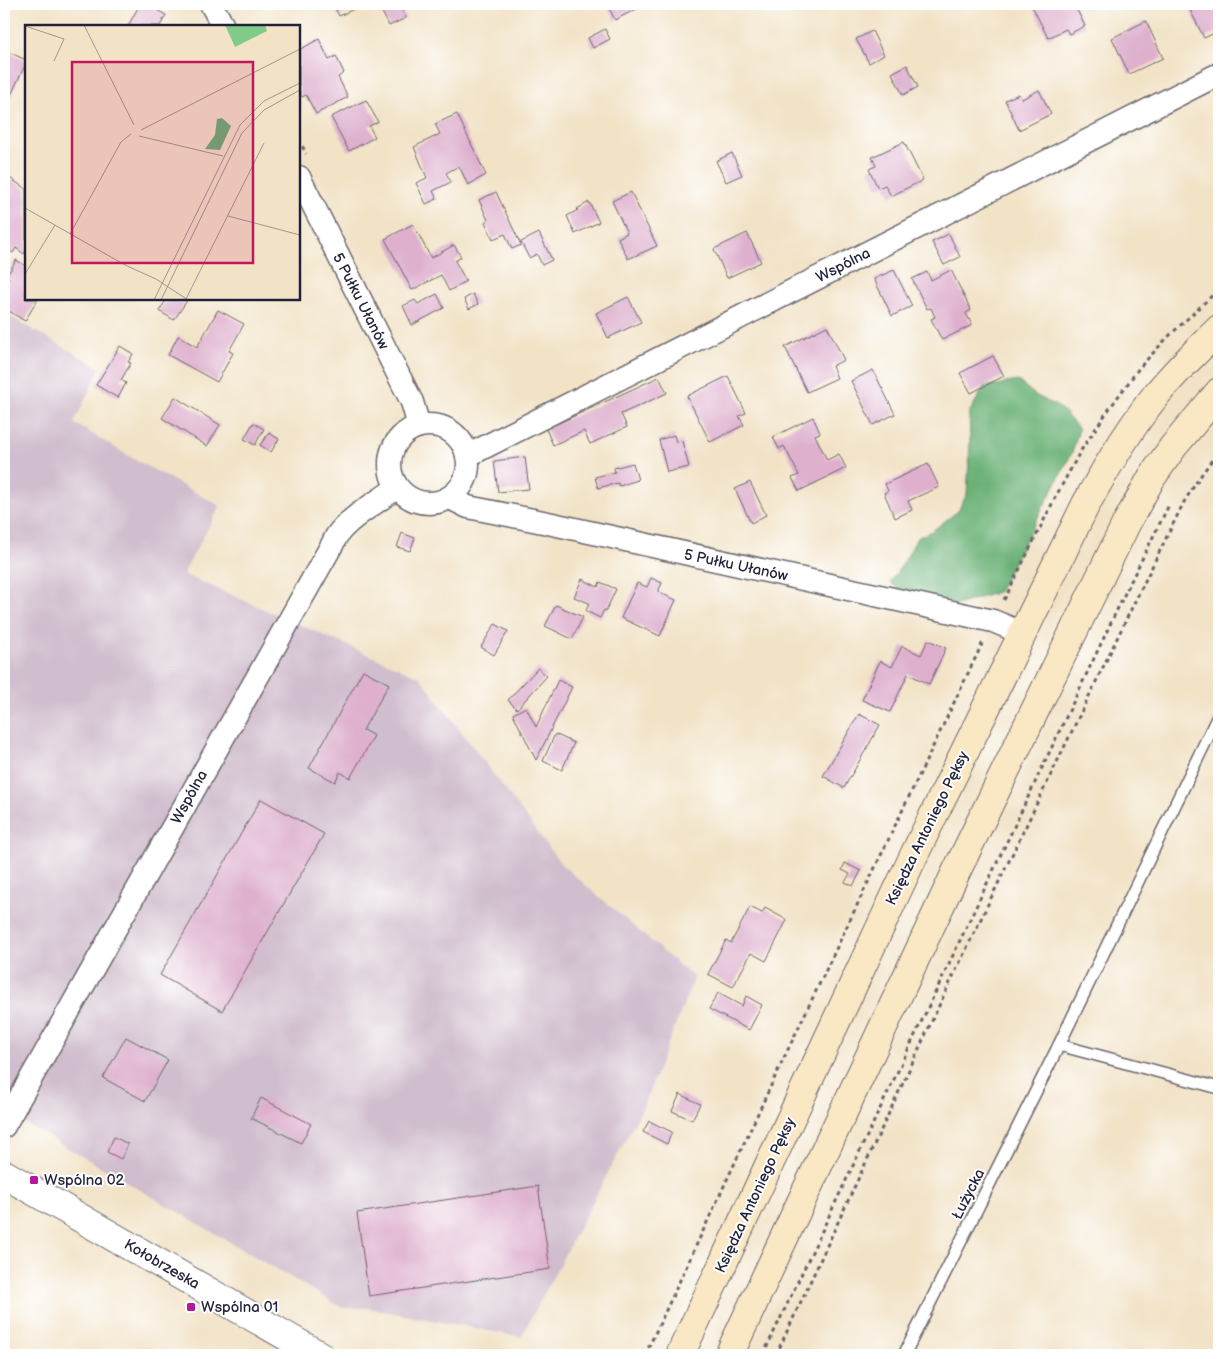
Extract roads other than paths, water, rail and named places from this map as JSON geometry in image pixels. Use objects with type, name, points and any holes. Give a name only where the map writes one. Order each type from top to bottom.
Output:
[{"type":"main road","name":"Księdza Antoniego Pęksy","points":[[680,1355],[914,853],[1086,504],[1109,462],[1157,394],[1190,357],[1219,329]]},
{"type":"main road","points":[[729,1355],[957,870],[1126,522],[1152,477],[1173,447],[1219,392]]},
{"type":"street","points":[[211,4],[222,25]]},
{"type":"street","name":"Wspólna","points":[[467,456],[1219,74]]},
{"type":"street","name":"5 Pułku Ułanów","points":[[300,179],[412,402],[419,426]]},
{"type":"street","points":[[431,425],[449,431],[463,445],[467,456],[468,468],[465,480],[459,490],[450,498],[439,502],[427,504],[415,502],[405,496],[391,476],[389,464],[391,451],[398,440],[407,432],[419,426],[431,425]]},
{"type":"street","name":"Wspólna","points":[[4,1126],[340,530],[397,487]]},
{"type":"street","name":"5 Pułku Ułanów","points":[[450,498],[468,507],[993,622],[1022,633]]},
{"type":"street","name":"Kołobrzeska","points":[[4,1174],[319,1355]]},
{"type":"lane","name":"Łużycka","points":[[904,1355],[1059,1045],[1219,714]]},
{"type":"lane","points":[[1059,1045],[1219,1088]]},
{"type":"place","name":"Wspólna 02","points":[[34,1180]]},
{"type":"place","name":"Wspólna 01","points":[[191,1307]]}]
